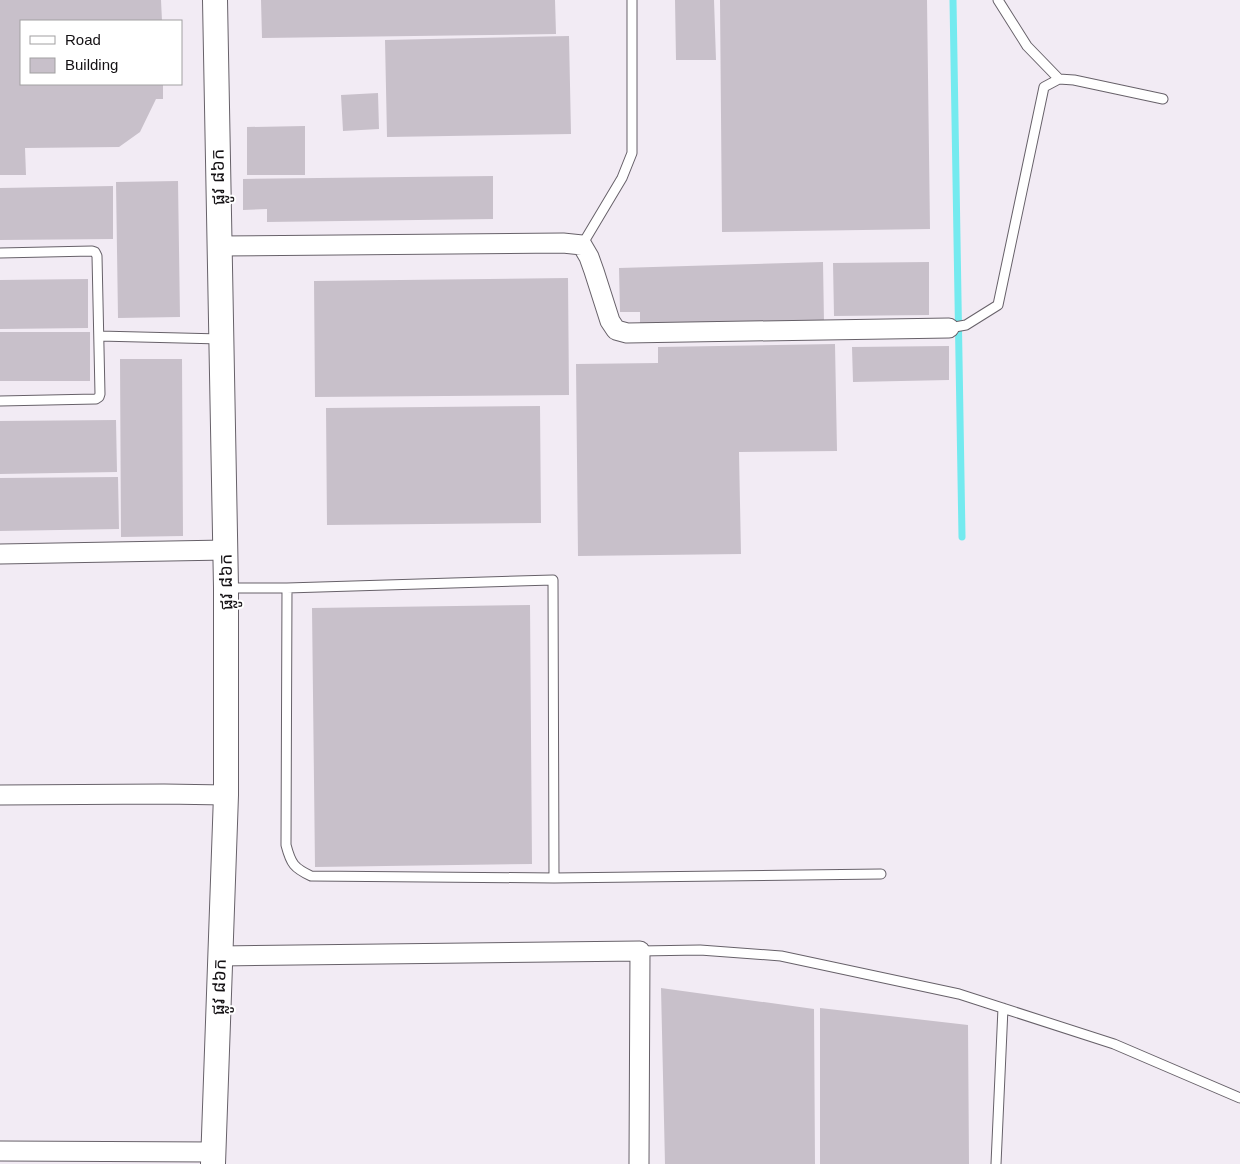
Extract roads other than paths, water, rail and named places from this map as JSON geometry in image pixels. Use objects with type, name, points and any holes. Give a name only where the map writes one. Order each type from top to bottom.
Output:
[{"type":"street","name":"ផ្លូវ ៨៦ក","points":[[213,1158],[226,795],[226,550],[214,0]]},
{"type":"street","points":[[220,246],[563,243],[582,246],[594,271],[610,321],[616,330],[627,333],[957,326]]},
{"type":"street","points":[[0,554],[226,550]]},
{"type":"street","points":[[0,795],[226,795]]},
{"type":"street","points":[[220,956],[640,951],[639,1164]]},
{"type":"street","points":[[0,1151],[213,1158]]},
{"type":"lane","points":[[582,246],[622,178],[632,153],[632,0]]},
{"type":"lane","points":[[998,0],[1027,46],[1060,79]]},
{"type":"lane","points":[[957,326],[998,305],[1044,87],[1060,79],[1074,80],[1162,99]]},
{"type":"lane","points":[[0,253],[95,252],[97,256],[99,397],[96,399],[0,401]]},
{"type":"lane","points":[[98,336],[221,338]]},
{"type":"lane","points":[[226,588],[553,580],[554,878]]},
{"type":"lane","points":[[287,588],[286,846],[290,859],[298,870],[311,876],[554,878],[881,874]]},
{"type":"lane","points":[[640,951],[700,950],[781,956],[960,994],[1114,1044],[1240,1098]]},
{"type":"lane","points":[[996,1164],[1003,1008]]},
{"type":"waterway","points":[[953,0],[962,537]]}]
